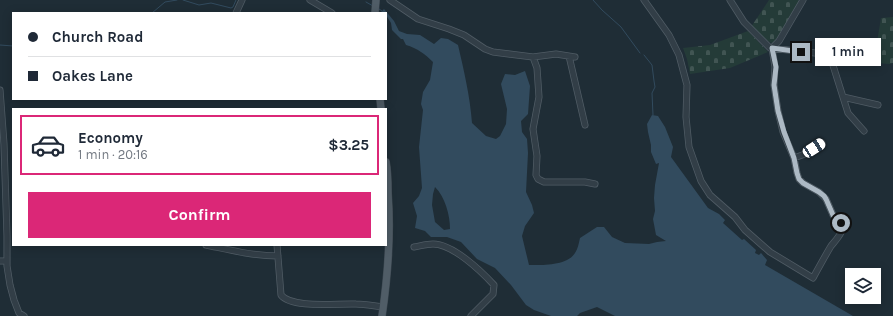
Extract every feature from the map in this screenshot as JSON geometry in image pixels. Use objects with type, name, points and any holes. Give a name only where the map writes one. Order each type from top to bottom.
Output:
[{"type":"main road","points":[[375,11],[376,0]]},
{"type":"main road","points":[[382,316],[388,267],[390,222],[387,177]]},
{"type":"street","points":[[236,12],[242,0]]},
{"type":"street","points":[[310,0],[330,12]]},
{"type":"street","points":[[390,0],[418,19],[464,35],[485,49],[493,52],[533,57],[556,54],[572,57],[585,125]]},
{"type":"street","points":[[644,0],[669,36],[680,55],[687,85],[686,117],[689,147],[701,180],[710,195],[735,217],[745,230],[770,252],[814,278],[821,262],[844,228],[833,215],[824,196],[801,181],[797,173],[794,158],[778,111],[774,85],[776,67],[772,48]]},
{"type":"street","points":[[730,0],[744,22],[770,48],[815,53],[831,60],[848,113],[864,131]]},
{"type":"street","points":[[772,48],[779,42],[803,0]]},
{"type":"street","points":[[533,57],[537,68],[539,97],[533,128],[537,156],[536,175],[538,179],[544,182],[585,182],[595,184]]},
{"type":"street","points":[[0,90],[7,261],[10,285],[14,300],[19,313],[24,316]]},
{"type":"street","points":[[843,97],[878,105]]},
{"type":"street","points":[[794,158],[805,154],[822,143]]},
{"type":"street","points":[[414,247],[434,244],[445,246],[457,253],[483,273],[494,285],[493,294],[472,316]]},
{"type":"street","points":[[210,246],[244,254],[278,256]]},
{"type":"street","points":[[277,246],[281,295],[283,298],[290,301],[309,304],[356,304],[383,307]]},
{"type":"street","points":[[0,261],[7,261]]},
{"type":"green space","points":[[769,0],[799,1],[783,31],[772,43],[764,39],[751,27]]},
{"type":"green space","points":[[893,17],[893,63],[876,63],[876,48],[881,18]]},
{"type":"green space","points":[[748,31],[768,52],[730,68],[690,74],[683,48],[710,45]]},
{"type":"water","points":[[387,13],[394,21],[399,31],[407,34],[420,35],[434,44],[441,38],[448,39],[458,45],[465,74],[472,123],[486,136],[496,139],[500,136],[506,124],[507,109],[501,84],[505,74],[515,75],[525,71],[530,86],[528,114],[521,121],[522,132],[527,139],[528,153],[526,192],[534,213],[525,226],[522,236],[529,265],[561,263],[571,257],[576,251],[580,238],[597,227],[604,227],[612,237],[625,243],[649,244],[666,241],[656,235],[653,219],[655,211],[655,185],[659,163],[656,164],[651,152],[648,132],[647,124],[652,115],[658,116],[665,127],[673,147],[671,157],[708,208],[719,214],[725,220],[723,223],[756,250],[755,253],[759,255],[761,253],[767,260],[765,265],[853,316],[615,316],[597,307],[580,313],[577,316],[551,316],[534,310],[526,305],[511,285],[495,268],[477,259],[461,242],[447,237],[431,237],[425,231],[415,228],[417,216],[413,203],[419,196],[422,188],[419,147],[423,110],[421,104],[423,92],[430,80],[433,62],[421,52],[406,45],[403,39],[401,39],[392,30],[391,23],[387,17]],"holes":[[[435,187],[442,196],[449,218],[450,229],[444,230],[435,222],[432,205]]]},
{"type":"waterway","points":[[153,12],[165,2],[177,0]]},
{"type":"waterway","points":[[183,0],[199,5],[211,3],[231,8],[236,0]]},
{"type":"waterway","points":[[593,0],[621,27],[640,53]]},
{"type":"waterway","points":[[366,2],[373,6]]},
{"type":"waterway","points":[[0,45],[12,46]]},
{"type":"waterway","points":[[644,55],[652,65],[655,87],[652,93],[653,115]]},
{"type":"route","points":[[801,52],[772,48],[776,67],[774,85],[778,111],[794,158],[799,179],[824,196],[833,215],[841,223]]}]
